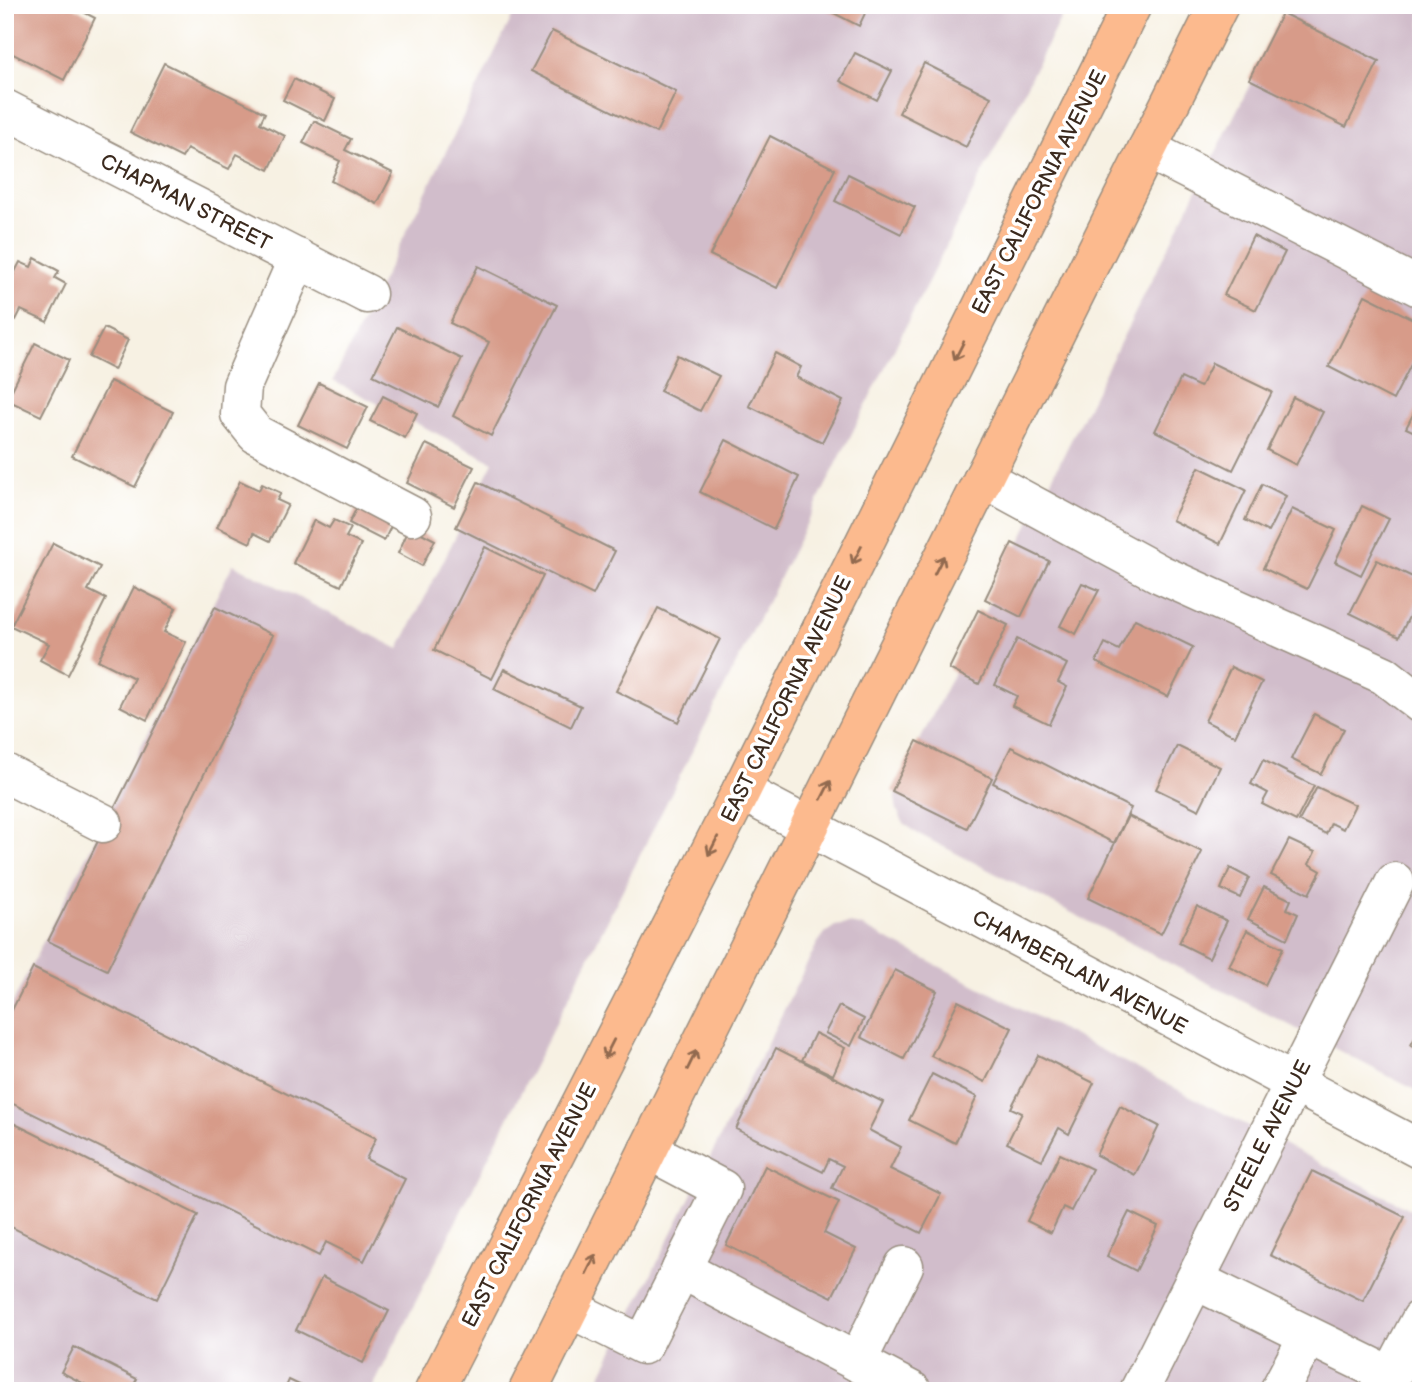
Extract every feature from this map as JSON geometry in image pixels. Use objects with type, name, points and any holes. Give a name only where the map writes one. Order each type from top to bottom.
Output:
[{"type":"main road","name":"EAST CALIFORNIA AVENUE","points":[[434,1391],[741,792],[1132,5]]},
{"type":"main road","points":[[528,1391],[1219,5]]},
{"type":"street","name":"CHAPMAN STREET","points":[[5,109],[367,294]]},
{"type":"street","points":[[1147,149],[1421,288]]},
{"type":"street","points":[[298,258],[242,386],[240,414],[256,435],[412,516]]},
{"type":"street","points":[[982,478],[1160,574],[1384,675],[1421,704]]},
{"type":"street","points":[[5,773],[103,822]]},
{"type":"street","name":"CHAMBERLAIN AVENUE","points":[[741,792],[1421,1150]]},
{"type":"street","name":"STEELE AVENUE","points":[[1139,1391],[1395,882]]},
{"type":"street","points":[[569,1308],[643,1345],[722,1189],[648,1150]]},
{"type":"street","points":[[857,1362],[904,1266]]},
{"type":"street","points":[[681,1269],[912,1391]]},
{"type":"street","points":[[1195,1280],[1391,1376],[1421,1319]]},
{"type":"street","points":[[1279,1391],[1308,1336]]},
{"type":"shaded area","points":[[518,5],[1067,5],[371,1391],[5,1391],[5,1018],[233,564],[399,649],[493,462],[333,381]]},
{"type":"shaded area","points":[[1290,5],[1421,5],[1421,1093],[913,831],[903,822],[895,798],[898,784]]},
{"type":"shaded area","points":[[835,926],[861,926],[1421,1215],[1421,1391],[593,1391],[817,944],[825,933]]},
{"type":"building","points":[[5,5],[70,5],[95,18],[64,80],[5,50]]},
{"type":"building","points":[[818,5],[869,5],[859,26]]},
{"type":"building","points":[[1282,13],[1379,61],[1346,127],[1249,79]]},
{"type":"building","points":[[552,31],[676,92],[656,133],[531,71]]},
{"type":"building","points":[[855,53],[892,71],[877,100],[840,81]]},
{"type":"building","points":[[164,63],[265,113],[260,123],[285,136],[269,170],[237,154],[229,169],[187,149],[182,158],[130,132]]},
{"type":"building","points":[[924,63],[991,97],[966,147],[899,113]]},
{"type":"building","points":[[294,79],[335,99],[325,121],[283,100]]},
{"type":"building","points":[[314,121],[351,139],[345,150],[393,173],[377,204],[331,181],[340,161],[303,143]]},
{"type":"building","points":[[770,136],[835,169],[777,288],[710,255]]},
{"type":"building","points":[[848,174],[915,207],[901,234],[835,201]]},
{"type":"building","points":[[1253,236],[1285,252],[1256,310],[1224,295]]},
{"type":"building","points":[[35,258],[59,271],[55,278],[66,284],[47,322],[21,310],[16,320],[5,314],[5,291],[20,262],[31,267]]},
{"type":"building","points":[[478,266],[557,305],[491,436],[453,416],[489,342],[450,323]]},
{"type":"building","points":[[1365,295],[1421,323],[1421,345],[1393,400],[1329,367]]},
{"type":"building","points":[[397,327],[462,359],[438,407],[373,375]]},
{"type":"building","points":[[104,328],[128,340],[114,370],[89,357]]},
{"type":"building","points":[[35,343],[69,360],[41,416],[7,400]]},
{"type":"building","points":[[775,353],[801,367],[796,377],[843,401],[822,442],[749,406]]},
{"type":"building","points":[[677,355],[719,376],[700,411],[660,391]]},
{"type":"building","points":[[1212,363],[1272,392],[1233,470],[1155,431],[1181,378],[1200,387]]},
{"type":"building","points":[[110,381],[173,412],[135,487],[72,456]]},
{"type":"building","points":[[319,383],[368,407],[347,449],[298,425]]},
{"type":"building","points":[[383,396],[417,413],[405,438],[370,421]]},
{"type":"building","points":[[1293,397],[1323,412],[1296,465],[1267,450]]},
{"type":"building","points":[[1421,399],[1421,435],[1406,428]]},
{"type":"building","points":[[726,440],[799,477],[774,529],[700,492]]},
{"type":"building","points":[[426,444],[474,467],[454,507],[407,483]]},
{"type":"building","points":[[1199,467],[1246,490],[1220,544],[1172,520]]},
{"type":"building","points":[[240,481],[259,490],[262,484],[281,493],[277,500],[288,505],[270,541],[254,533],[250,543],[217,527]]},
{"type":"building","points":[[478,482],[615,551],[593,595],[456,527]]},
{"type":"building","points":[[1262,484],[1286,496],[1268,532],[1245,520]]},
{"type":"building","points":[[358,505],[393,522],[384,541],[349,523]]},
{"type":"building","points":[[1362,506],[1389,519],[1361,575],[1335,562]]},
{"type":"building","points":[[1292,509],[1336,530],[1307,589],[1263,568]]},
{"type":"building","points":[[314,520],[329,528],[334,520],[351,528],[346,537],[361,544],[341,586],[293,563]]},
{"type":"building","points":[[410,527],[435,540],[422,566],[398,553]]},
{"type":"building","points":[[53,543],[100,567],[88,590],[106,599],[68,675],[40,660],[49,644],[11,626]]},
{"type":"building","points":[[1012,543],[1049,561],[1021,617],[985,599]]},
{"type":"building","points":[[485,547],[543,576],[492,679],[434,650]]},
{"type":"building","points":[[1377,560],[1421,581],[1421,593],[1399,637],[1350,613]]},
{"type":"building","points":[[1082,583],[1099,590],[1076,634],[1060,626]]},
{"type":"building","points":[[134,587],[176,608],[164,632],[186,642],[147,720],[120,706],[134,678],[98,660]]},
{"type":"building","points":[[215,607],[273,635],[107,970],[48,941]]},
{"type":"building","points":[[658,608],[720,639],[678,722],[616,691]]},
{"type":"building","points":[[978,610],[1008,625],[979,684],[949,669]]},
{"type":"building","points":[[1135,619],[1193,647],[1168,697],[1096,662],[1105,643],[1119,650]]},
{"type":"building","points":[[1017,639],[1067,664],[1058,682],[1067,687],[1049,724],[1012,706],[1017,696],[995,685]]},
{"type":"building","points":[[1231,667],[1262,682],[1235,736],[1205,721]]},
{"type":"building","points":[[504,669],[581,706],[571,727],[494,689]]},
{"type":"building","points":[[1314,714],[1344,729],[1321,774],[1291,759]]},
{"type":"building","points":[[917,741],[992,778],[967,828],[892,791]]},
{"type":"building","points":[[1177,746],[1220,767],[1199,810],[1156,789]]},
{"type":"building","points":[[1011,747],[1131,808],[1114,843],[993,783]]},
{"type":"building","points":[[1263,760],[1314,786],[1296,821],[1262,804],[1268,793],[1251,784]]},
{"type":"building","points":[[1317,787],[1355,805],[1343,829],[1331,823],[1326,834],[1299,821]]},
{"type":"building","points":[[1128,816],[1202,852],[1161,934],[1088,898]]},
{"type":"building","points":[[1289,840],[1315,852],[1309,864],[1321,871],[1309,894],[1271,875]]},
{"type":"building","points":[[1230,868],[1249,878],[1240,898],[1221,889]]},
{"type":"building","points":[[1264,887],[1291,900],[1287,909],[1298,914],[1287,939],[1248,919]]},
{"type":"building","points":[[1197,906],[1227,921],[1209,958],[1179,943]]},
{"type":"building","points":[[1247,930],[1283,948],[1265,985],[1229,966]]},
{"type":"building","points":[[33,968],[376,1138],[366,1159],[405,1179],[364,1261],[326,1242],[319,1256],[5,1100],[5,1024]]},
{"type":"building","points":[[895,970],[937,991],[904,1059],[861,1037]]},
{"type":"building","points":[[958,1001],[1012,1028],[985,1082],[931,1056]]},
{"type":"building","points":[[839,1006],[864,1019],[851,1046],[825,1033]]},
{"type":"building","points":[[1421,1026],[1421,1050],[1411,1045]]},
{"type":"building","points":[[815,1033],[845,1048],[833,1075],[802,1060]]},
{"type":"building","points":[[776,1048],[883,1102],[869,1130],[901,1147],[890,1169],[941,1194],[921,1233],[832,1188],[843,1166],[829,1159],[823,1172],[736,1129]]},
{"type":"building","points":[[1038,1055],[1094,1083],[1069,1134],[1059,1128],[1042,1160],[1007,1143],[1022,1113],[1011,1108]]},
{"type":"building","points":[[932,1074],[977,1097],[955,1143],[909,1120]]},
{"type":"building","points":[[1120,1106],[1159,1126],[1135,1175],[1096,1155]]},
{"type":"building","points":[[5,1119],[198,1215],[157,1299],[5,1224]]},
{"type":"building","points":[[1060,1154],[1092,1169],[1071,1211],[1063,1207],[1051,1233],[1027,1221]]},
{"type":"building","points":[[765,1166],[839,1202],[824,1233],[856,1249],[832,1297],[726,1245]]},
{"type":"building","points":[[1312,1171],[1405,1217],[1363,1301],[1270,1255]]},
{"type":"building","points":[[1129,1212],[1158,1226],[1136,1271],[1107,1256]]},
{"type":"building","points":[[322,1277],[389,1311],[363,1363],[296,1330]]},
{"type":"building","points":[[74,1347],[137,1379],[130,1391],[98,1391],[61,1372]]},
{"type":"building","points":[[289,1380],[312,1391],[284,1391]]}]
